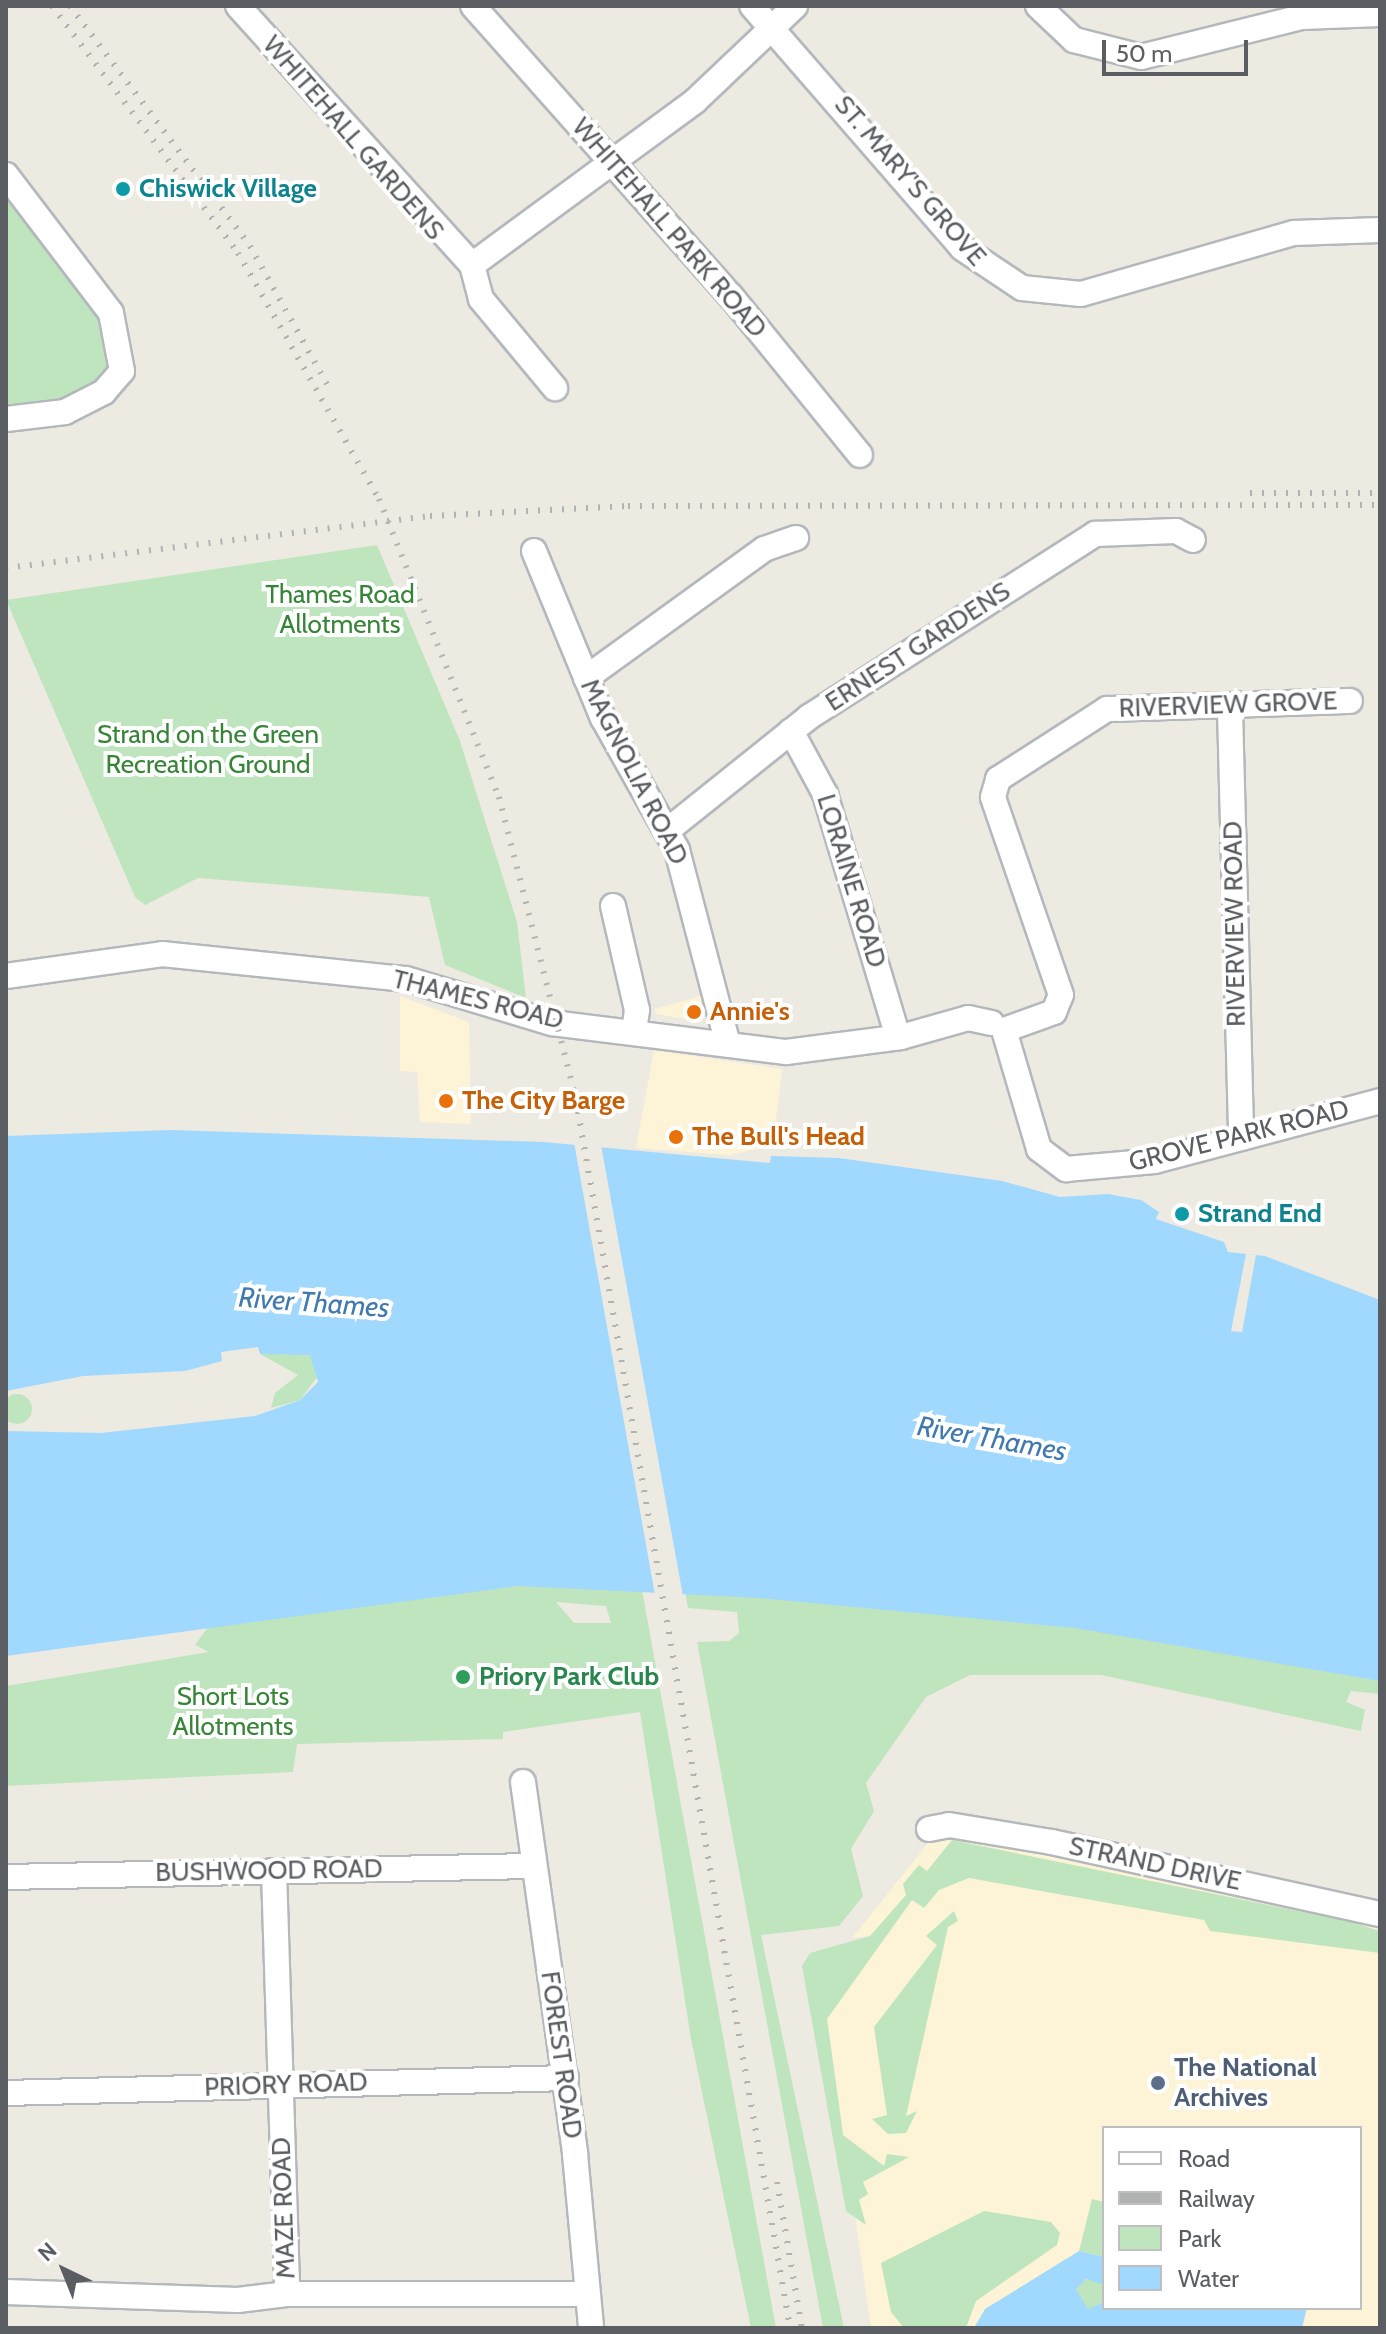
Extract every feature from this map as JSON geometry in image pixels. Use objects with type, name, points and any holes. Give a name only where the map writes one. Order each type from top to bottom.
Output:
[{"type":"street","name":"WHITEHALL GARDENS","points":[[238,6],[472,265]]},
{"type":"street","name":"WHITEHALL PARK ROAD","points":[[473,6],[611,162],[860,455]]},
{"type":"street","name":"ST. MARY'S GROVE","points":[[752,6],[962,248],[1022,288],[1081,294],[1294,233],[1380,230]]},
{"type":"street","points":[[555,388],[481,299],[472,265],[695,101],[795,6]]},
{"type":"street","points":[[1042,7],[1084,45],[1141,57],[1286,20],[1380,14]]},
{"type":"street","points":[[6,175],[111,313],[122,371],[104,392],[65,412],[6,419]]},
{"type":"street","name":"ERNEST GARDENS","points":[[668,830],[791,731],[1095,534],[1176,531],[1193,540]]},
{"type":"street","points":[[586,678],[764,549],[796,538]]},
{"type":"street","name":"MAGNOLIA ROAD","points":[[534,551],[586,678],[668,830],[712,966],[728,1044]]},
{"type":"street","name":"RIVERVIEW GROVE","points":[[997,1026],[1054,1012],[1061,995],[994,784],[1107,709],[1230,710],[1246,703],[1350,701]]},
{"type":"street","name":"RIVERVIEW ROAD","points":[[1230,710],[1241,1138]]},
{"type":"street","name":"LORAINE ROAD","points":[[791,731],[825,794],[900,1037]]},
{"type":"street","points":[[613,906],[637,1010],[634,1031]]},
{"type":"street","name":"THAMES ROAD","points":[[6,976],[162,954],[406,979],[512,1015],[728,1044],[809,1051],[900,1037],[968,1018],[997,1026]]},
{"type":"street","name":"GROVE PARK ROAD","points":[[997,1026],[1035,1139],[1054,1165],[1129,1165],[1380,1101]]},
{"type":"street","name":"FOREST ROAD","points":[[523,1782],[566,2078],[585,2294],[591,2328]]},
{"type":"street","name":"STRAND DRIVE","points":[[929,1829],[949,1825],[1052,1842],[1380,1914]]},
{"type":"street","name":"BUSHWOOD ROAD","points":[[6,1877],[533,1866]]},
{"type":"street","name":"MAZE ROAD","points":[[274,1871],[287,2294],[585,2294]]},
{"type":"street","name":"PRIORY ROAD","points":[[6,2093],[566,2078]]},
{"type":"street","points":[[6,2292],[238,2300],[287,2294]]},
{"type":"shaded area","points":[[400,996],[469,1022],[471,1124],[420,1122],[417,1072],[400,1071]]},
{"type":"shaded area","points":[[701,996],[702,1022],[656,1014],[655,1009]]},
{"type":"shaded area","points":[[654,1050],[782,1069],[773,1146],[729,1155],[636,1148]]},
{"type":"shaded area","points":[[952,1829],[1380,1928],[1380,2328],[871,2328],[827,2019],[869,1936],[852,1938],[934,1836]]},
{"type":"green space","points":[[6,178],[122,337],[103,390],[6,422]]},
{"type":"green space","name":"Strand on the Green Recreation Ground","points":[[377,545],[460,741],[517,922],[526,998],[445,965],[429,897],[198,878],[145,905],[135,897],[6,600]]},
{"type":"green space","points":[[282,1349],[310,1355],[320,1373],[300,1400],[271,1408],[275,1393],[298,1375],[260,1354]]},
{"type":"green space","points":[[17,1394],[28,1398],[32,1409],[28,1420],[17,1424],[6,1420],[2,1409],[6,1398]]},
{"type":"green space","name":"Short Lots Allotments","points":[[414,1580],[642,1590],[776,2328],[751,2328],[691,2039],[640,1712],[503,1732],[503,1739],[297,1744],[293,1772],[6,1786],[6,1686],[209,1652],[195,1645],[211,1623]],"holes":[[[556,1602],[606,1606],[611,1623],[574,1623]]]},
{"type":"green space","points":[[684,1584],[961,1597],[1380,1676],[1380,1694],[1351,1691],[1346,1702],[1365,1710],[1361,1731],[1101,1675],[970,1675],[926,1697],[866,1783],[874,1811],[851,1849],[863,1896],[839,1926],[761,1935],[844,2328],[823,2328],[697,1642],[729,1641],[739,1633],[737,1612],[688,1608]]},
{"type":"green space","points":[[952,1840],[1351,1922],[1380,1931],[1380,1953],[1210,1931],[1204,1920],[969,1878],[939,1890],[924,1908],[912,1900],[827,2019],[843,2135],[884,2166],[887,2154],[909,2157],[863,2182],[868,2194],[859,2200],[866,2225],[846,2211],[802,1966],[810,1953],[870,1936],[906,1895],[903,1884],[919,1865],[927,1871]]},
{"type":"green space","points":[[954,1911],[958,1921],[948,1927],[906,2116],[917,2111],[906,2133],[888,2134],[872,2119],[887,2115],[874,2027],[937,1945],[926,1936]]},
{"type":"green space","points":[[1092,2199],[1102,2202],[1102,2257],[1079,2251]]},
{"type":"green space","points":[[984,2211],[1051,2222],[1060,2233],[1057,2245],[976,2301],[966,2328],[904,2328],[891,2312],[881,2263]]},
{"type":"green space","points":[[1090,2279],[1101,2283],[1101,2305],[1090,2309],[1079,2305],[1075,2294],[1079,2283]]},
{"type":"water","name":"River Thames","points":[[170,1130],[544,1142],[770,1163],[771,1156],[839,1158],[1002,1181],[1060,1197],[1108,1194],[1141,1200],[1159,1212],[1156,1219],[1224,1242],[1228,1252],[1265,1256],[1380,1300],[1380,1681],[1075,1628],[759,1598],[518,1586],[6,1656],[6,1431],[101,1433],[255,1416],[300,1400],[318,1382],[310,1355],[260,1354],[258,1347],[221,1352],[222,1361],[185,1371],[83,1376],[6,1391],[6,1136]]},
{"type":"water","points":[[1079,2251],[1102,2257],[1102,2284],[1086,2279],[1076,2289],[1088,2309],[1102,2303],[1102,2310],[1306,2310],[1302,2328],[974,2328],[985,2309]]},
{"type":"pier","points":[[574,1142],[601,1145],[683,1596],[655,1595]]},
{"type":"pier","points":[[1246,1254],[1256,1255],[1242,1332],[1231,1331]]},
{"type":"railway","points":[[52,6],[238,253],[379,499],[499,797],[576,1100],[790,2328]]},
{"type":"railway","points":[[70,6],[250,246],[329,388]]},
{"type":"railway","points":[[1250,493],[1380,493]]},
{"type":"railway","points":[[6,568],[430,516],[628,506],[1380,505]]},
{"type":"railway","points":[[777,2182],[802,2328]]},
{"type":"place","name":"Chiswick Village","points":[[123,189]]},
{"type":"place","name":"Annie's","points":[[694,1012]]},
{"type":"place","name":"The City Barge","points":[[446,1101]]},
{"type":"place","name":"The Bull's Head","points":[[676,1137]]},
{"type":"place","name":"Strand End","points":[[1182,1214]]},
{"type":"place","name":"Priory Park Club","points":[[463,1677]]},
{"type":"place","name":"The National Archives","points":[[1158,2083]]},
{"type":"park label","name":"Thames Road Allotments","points":[[340,610]]}]
